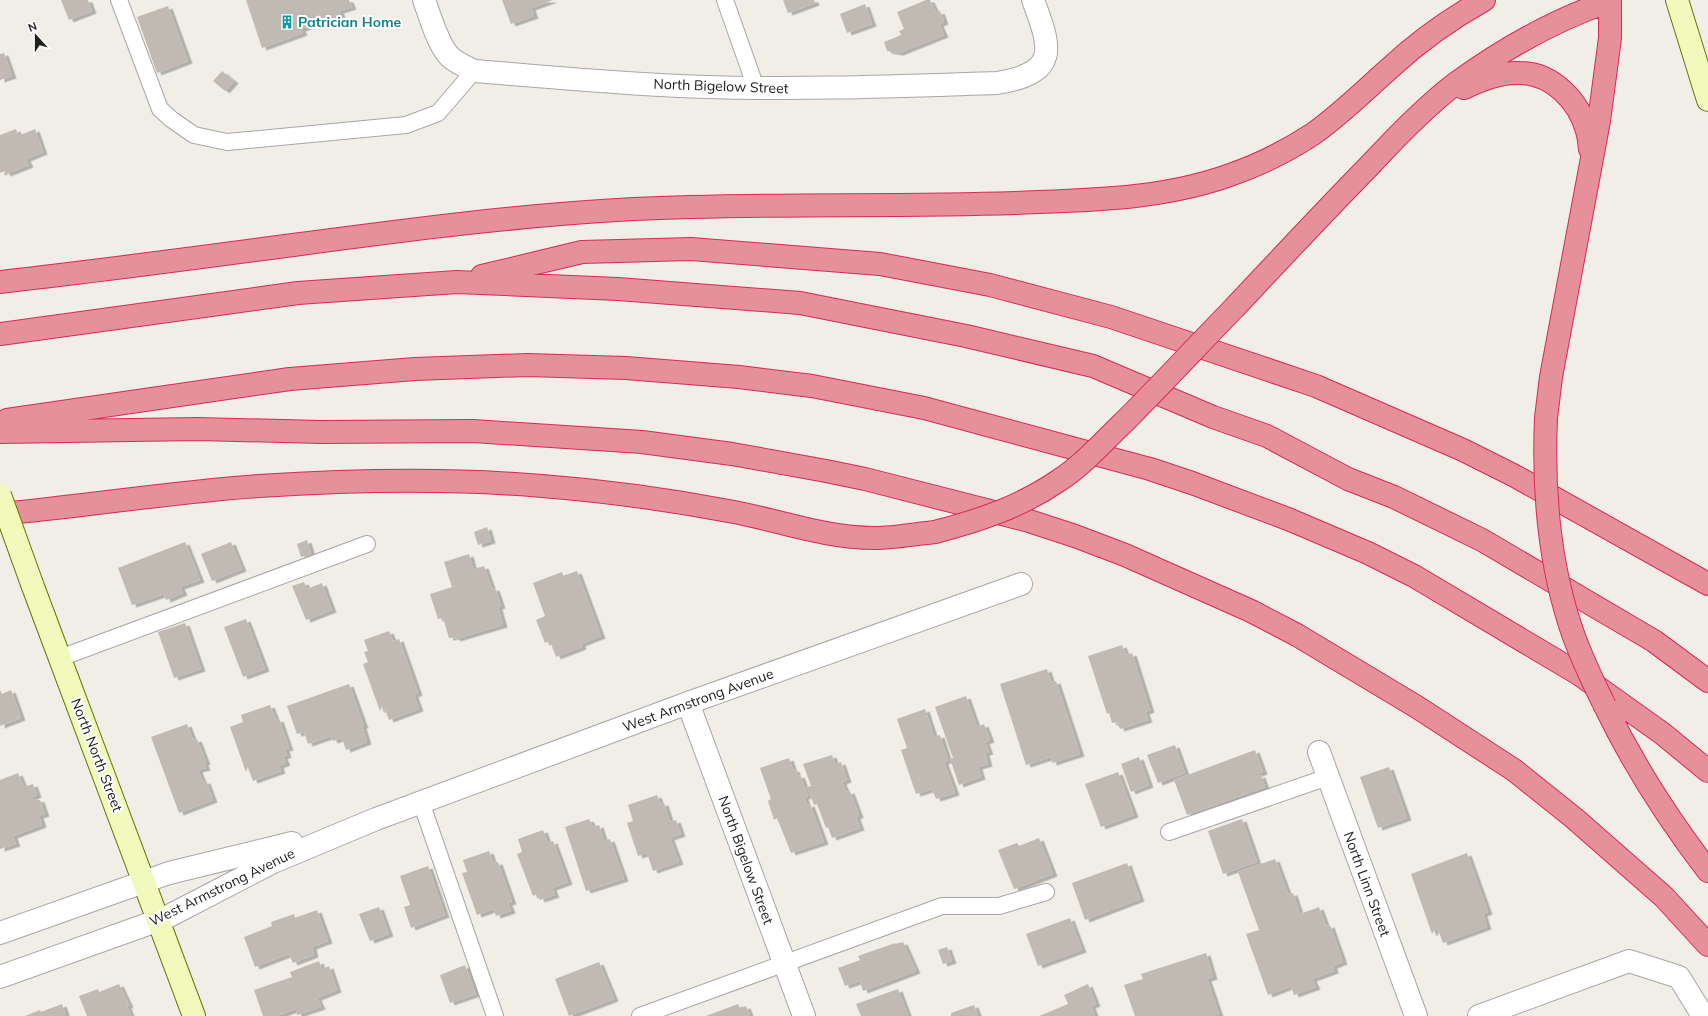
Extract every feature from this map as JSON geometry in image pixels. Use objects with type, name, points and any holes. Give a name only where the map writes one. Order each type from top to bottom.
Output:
[{"type":"highway","points":[[0,282],[145,265],[430,227],[542,215],[659,208],[886,206],[1087,200],[1168,192],[1226,177],[1259,164],[1291,148],[1338,114],[1435,30],[1484,0]]},
{"type":"highway","points":[[0,514],[66,508],[154,496],[258,486],[392,482],[495,482],[623,494],[676,502],[737,512],[811,531],[856,537],[875,538],[935,532],[981,519],[1022,502],[1060,481],[1104,442],[1236,306],[1350,184],[1397,136],[1436,100],[1476,70],[1538,31],[1610,0],[1610,38],[1599,121],[1551,377],[1546,418],[1545,446],[1549,507],[1561,593],[1570,626],[1604,706],[1651,775],[1706,861]]},
{"type":"highway","points":[[1436,100],[1483,79],[1520,73],[1542,76],[1558,86],[1575,106],[1587,131],[1591,159]]},
{"type":"highway","points":[[457,282],[582,252],[691,249],[880,264],[990,285],[1111,317],[1316,386],[1463,450],[1509,472],[1708,584]]},
{"type":"highway","points":[[0,334],[298,293],[457,282],[618,289],[800,303],[966,336],[1093,366],[1213,416],[1267,436],[1348,479],[1394,497],[1482,540],[1654,641],[1708,681]]},
{"type":"highway","points":[[0,422],[290,379],[415,368],[527,365],[626,368],[724,376],[812,386],[924,408],[1036,437],[1178,478],[1288,519],[1368,553],[1414,576],[1579,674],[1663,734],[1708,771]]},
{"type":"highway","points":[[0,432],[198,429],[321,432],[473,431],[642,442],[732,454],[826,471],[865,479],[1030,521],[1125,555],[1251,611],[1297,635],[1417,707],[1514,770],[1574,818],[1664,897],[1708,945]]},
{"type":"street","name":"North Bigelow Street","points":[[424,0],[440,42],[449,56],[462,66],[474,71],[606,82],[756,88],[828,88],[997,83],[1012,80],[1034,71],[1044,61],[1048,52],[1045,35],[1033,0]]},
{"type":"street","points":[[1678,0],[1708,100]]},
{"type":"street","name":"North North Street","points":[[0,495],[194,1016]]},
{"type":"street","name":"West Armstrong Avenue","points":[[0,933],[185,868],[310,838],[376,818],[688,703],[1021,584]]},
{"type":"street","name":"North Bigelow Street","points":[[688,703],[804,1016]]},
{"type":"street","name":"North Linn Street","points":[[1319,752],[1416,1016]]},
{"type":"street","name":"West Armstrong Avenue","points":[[0,977],[177,913],[273,862],[376,818]]},
{"type":"street","points":[[1479,1016],[1629,961],[1679,977],[1703,1016]]},
{"type":"lane","points":[[119,0],[160,109],[171,119],[194,135],[227,142],[406,125],[438,113],[474,71]]},
{"type":"lane","points":[[725,0],[756,88]]},
{"type":"lane","points":[[60,658],[367,544]]},
{"type":"lane","points":[[1169,832],[1328,778]]},
{"type":"lane","points":[[421,802],[496,1016]]},
{"type":"lane","points":[[640,1016],[942,906],[999,906],[1046,892]]},
{"type":"building","points":[[61,0],[88,0],[92,11],[69,20]]},
{"type":"building","name":"Patrician Home","points":[[246,0],[349,0],[352,7],[339,11],[341,15],[301,29],[303,33],[262,48]]},
{"type":"building","points":[[502,0],[553,0],[531,8],[534,16],[511,24]]},
{"type":"building","points":[[783,0],[814,0],[815,3],[788,13]]},
{"type":"building","points":[[926,0],[930,0],[936,13],[940,11],[944,22],[939,24],[944,35],[899,53],[887,51],[884,42],[901,35],[899,31],[904,29],[897,12]]},
{"type":"building","points":[[865,4],[872,24],[847,33],[840,14]]},
{"type":"building","points":[[168,6],[188,61],[157,73],[137,17]]},
{"type":"building","points":[[4,53],[12,76],[0,80],[0,54]]},
{"type":"building","points":[[222,71],[234,81],[225,91],[213,81]]},
{"type":"building","points":[[16,129],[18,136],[35,129],[43,152],[26,159],[29,165],[6,174],[5,171],[0,173],[0,135]]},
{"type":"building","points":[[487,527],[491,541],[478,545],[474,532]]},
{"type":"building","points":[[307,540],[311,554],[301,557],[297,544]]},
{"type":"building","points":[[185,542],[200,580],[180,587],[183,593],[166,600],[164,594],[132,605],[118,568]]},
{"type":"building","points":[[231,542],[242,569],[212,581],[201,554]]},
{"type":"building","points":[[469,554],[473,569],[484,566],[492,589],[495,588],[501,606],[498,607],[503,625],[456,639],[455,637],[449,638],[443,618],[438,619],[430,594],[452,587],[444,562]]},
{"type":"building","points":[[577,571],[601,636],[581,644],[582,647],[556,657],[550,641],[545,643],[536,620],[545,616],[533,583],[562,572],[563,576]]},
{"type":"building","points":[[304,582],[307,589],[322,583],[332,610],[306,620],[292,586]]},
{"type":"building","points":[[246,619],[265,669],[243,677],[224,627]]},
{"type":"building","points":[[185,623],[201,669],[174,678],[158,632]]},
{"type":"building","points":[[389,631],[393,641],[399,639],[418,693],[414,695],[419,709],[389,720],[383,704],[380,711],[363,664],[368,662],[364,652],[368,651],[364,640]]},
{"type":"building","points":[[1122,645],[1126,655],[1132,653],[1150,710],[1145,712],[1148,720],[1120,729],[1117,722],[1112,723],[1109,713],[1107,714],[1088,656]]},
{"type":"building","points":[[1047,669],[1051,682],[1056,681],[1080,754],[1052,763],[1051,757],[1026,765],[1000,684]]},
{"type":"building","points":[[349,684],[364,726],[362,726],[367,742],[346,750],[342,738],[333,741],[331,736],[308,744],[304,732],[297,734],[287,706]]},
{"type":"building","points":[[0,690],[2,694],[11,690],[21,718],[0,726]]},
{"type":"building","points":[[966,696],[977,727],[984,724],[990,740],[985,742],[989,752],[985,753],[988,764],[978,767],[981,777],[959,785],[950,759],[953,758],[935,707]]},
{"type":"building","points":[[270,705],[276,720],[279,719],[289,748],[285,749],[287,755],[283,757],[286,763],[279,766],[281,771],[253,781],[248,767],[246,772],[230,727],[243,722],[241,715]]},
{"type":"building","points":[[925,709],[934,737],[940,735],[948,760],[944,762],[955,793],[936,799],[932,789],[916,794],[901,750],[907,748],[897,719]]},
{"type":"building","points":[[187,724],[193,740],[197,739],[206,762],[204,763],[206,768],[198,770],[203,782],[206,781],[213,800],[179,813],[151,737]]},
{"type":"building","points":[[1175,745],[1185,773],[1158,783],[1147,755]]},
{"type":"building","points":[[1255,750],[1263,772],[1253,776],[1261,775],[1265,787],[1187,815],[1174,780]]},
{"type":"building","points":[[832,755],[835,764],[841,762],[847,780],[842,782],[846,792],[850,791],[859,815],[856,817],[860,828],[832,838],[828,827],[826,828],[817,804],[814,805],[807,787],[811,786],[803,764]]},
{"type":"building","points":[[1139,757],[1149,785],[1131,792],[1121,764]]},
{"type":"building","points":[[789,758],[793,770],[795,769],[797,776],[800,775],[808,796],[804,797],[807,805],[810,804],[824,842],[791,853],[777,818],[774,820],[768,801],[771,799],[760,768]]},
{"type":"building","points":[[1389,767],[1407,818],[1378,828],[1360,777]]},
{"type":"building","points":[[1118,772],[1134,815],[1101,827],[1085,784]]},
{"type":"building","points":[[18,773],[24,787],[33,784],[37,795],[33,797],[33,799],[40,800],[45,814],[39,816],[42,825],[13,836],[16,844],[0,849],[0,780]]},
{"type":"building","points":[[657,795],[660,804],[664,803],[670,822],[676,820],[681,834],[670,838],[679,862],[653,871],[647,853],[638,856],[627,823],[633,821],[628,805]]},
{"type":"building","points":[[589,819],[593,827],[599,825],[604,841],[610,839],[624,879],[586,891],[565,827]]},
{"type":"building","points":[[1242,819],[1257,862],[1223,874],[1208,831]]},
{"type":"building","points":[[543,830],[548,843],[553,841],[568,882],[552,888],[555,895],[540,900],[538,894],[533,896],[517,854],[522,852],[518,839]]},
{"type":"building","points":[[1039,838],[1053,874],[1014,889],[998,850],[1017,843],[1019,846]]},
{"type":"building","points":[[489,851],[493,863],[498,862],[512,902],[508,903],[511,911],[496,916],[494,909],[477,915],[462,873],[467,872],[463,860]]},
{"type":"building","points":[[1467,853],[1488,912],[1483,914],[1487,927],[1443,943],[1437,927],[1432,934],[1411,874]]},
{"type":"building","points":[[1275,859],[1288,894],[1293,893],[1300,914],[1319,907],[1326,926],[1330,925],[1343,962],[1333,966],[1334,971],[1312,979],[1316,987],[1294,995],[1291,986],[1268,995],[1246,934],[1259,930],[1238,872]]},
{"type":"building","points":[[1127,863],[1140,899],[1085,920],[1072,883]]},
{"type":"building","points":[[428,866],[445,915],[411,928],[404,907],[410,905],[400,876]]},
{"type":"building","points":[[379,907],[389,934],[370,941],[359,914]]},
{"type":"building","points":[[317,910],[328,941],[312,947],[314,955],[293,963],[289,954],[255,967],[244,937],[272,926],[271,922],[294,914],[295,918]]},
{"type":"building","points":[[1070,918],[1082,950],[1038,966],[1026,934]]},
{"type":"building","points":[[903,942],[916,971],[863,991],[860,981],[845,986],[838,968],[860,960],[858,956],[895,943]]},
{"type":"building","points":[[947,947],[952,961],[943,964],[938,950]]},
{"type":"building","points":[[1206,953],[1213,977],[1207,979],[1219,1014],[1213,1016],[1135,1016],[1124,985],[1143,979],[1141,974]]},
{"type":"building","points":[[319,961],[322,969],[329,966],[337,990],[317,998],[321,1007],[297,1015],[296,1009],[277,1016],[263,1016],[254,990],[292,977],[290,972]]},
{"type":"building","points":[[599,962],[614,999],[569,1016],[555,979]]},
{"type":"building","points":[[465,965],[476,994],[450,1003],[440,975]]},
{"type":"building","points":[[119,984],[129,1005],[127,1006],[131,1016],[87,1016],[79,996],[98,989],[99,992]]},
{"type":"building","points":[[1088,984],[1096,1004],[1091,1006],[1095,1016],[1039,1016],[1068,1004],[1064,995]]},
{"type":"building","points":[[898,989],[908,1016],[861,1016],[856,1004]]},
{"type":"building","points":[[62,1004],[66,1016],[25,1016],[40,1010],[41,1012]]},
{"type":"building","points":[[738,1004],[740,1008],[746,1006],[750,1016],[706,1016]]},
{"type":"building","points":[[974,1005],[978,1016],[951,1016],[951,1013]]},
{"type":"place","name":"Patrician Home","points":[[287,22]]}]
